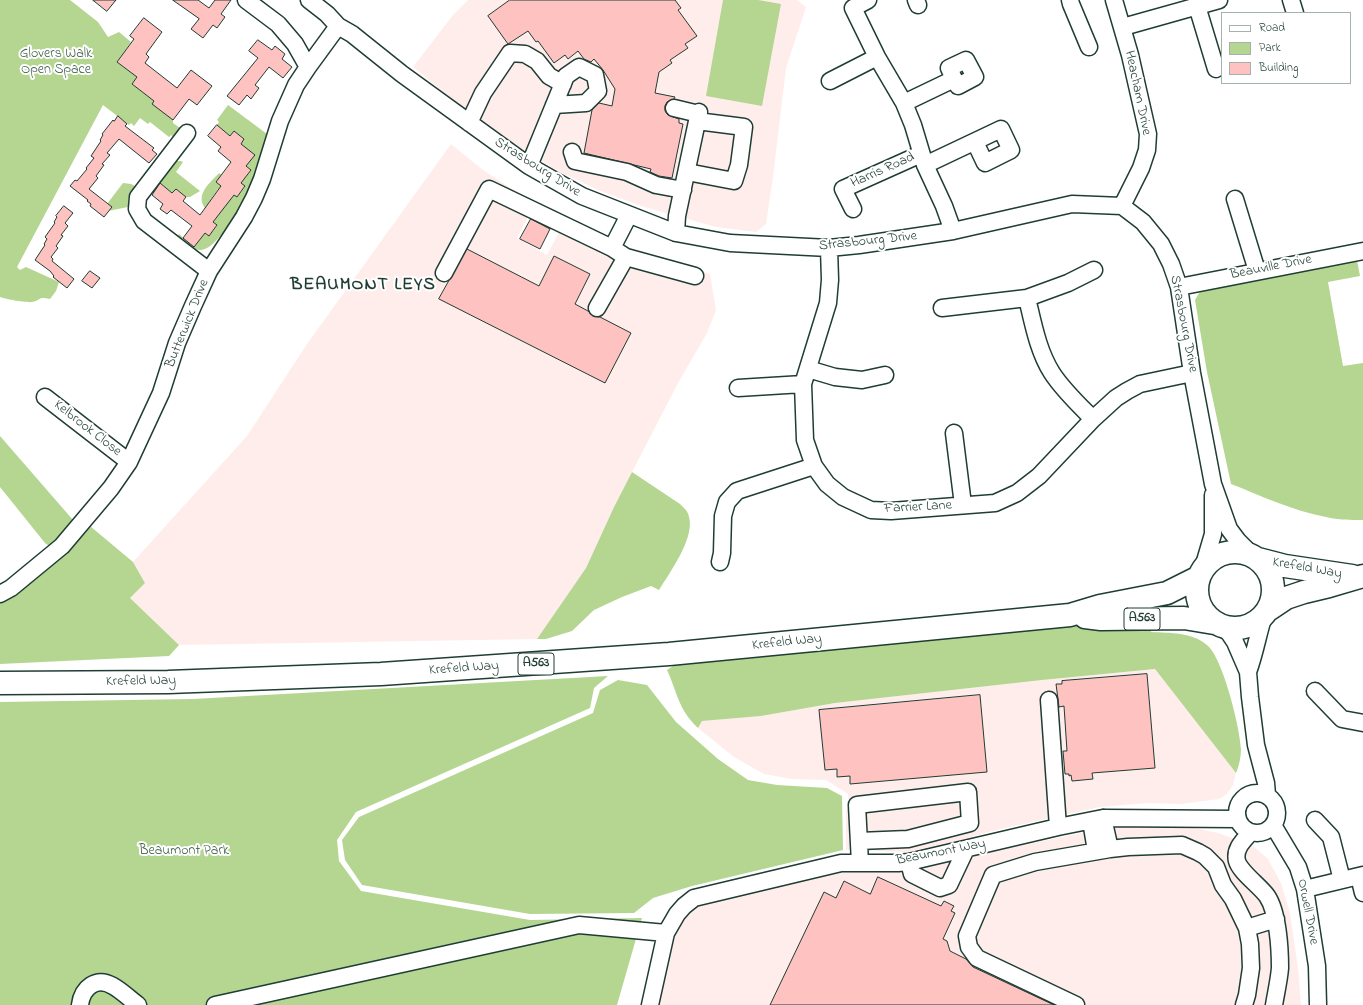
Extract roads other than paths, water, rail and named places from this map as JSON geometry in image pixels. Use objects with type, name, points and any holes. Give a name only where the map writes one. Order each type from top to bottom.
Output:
[{"type":"highway","points":[[1229,552],[1244,553],[1255,557],[1264,565],[1271,577],[1273,588],[1266,613],[1251,625],[1239,628],[1225,627],[1217,624],[1205,615],[1200,607],[1196,594],[1201,573],[1211,560],[1229,552]]},
{"type":"highway","name":"Krefeld Way","points":[[1255,557],[1285,566],[1360,576]]},
{"type":"highway","name":"Krefeld Way","points":[[0,683],[168,682],[412,672],[669,654],[1070,615],[1100,606],[1167,593],[1201,573]]},
{"type":"highway","name":"Krefeld Way","points":[[1266,613],[1286,598],[1360,576]]},
{"type":"highway","name":"Krefeld Way","points":[[1070,615],[1101,619],[1184,618],[1217,624]]},
{"type":"street","points":[[246,0],[278,24],[295,44],[308,67]]},
{"type":"street","name":"Strasbourg Drive","points":[[309,0],[328,14],[338,26],[352,34],[402,74],[529,166],[582,196],[676,233],[730,243],[830,248],[953,231],[1072,204],[1122,206],[1143,222],[1161,244],[1171,264],[1179,287],[1192,373],[1213,484],[1230,529],[1238,541],[1255,557]]},
{"type":"street","name":"Harris Road","points":[[868,0],[853,8],[877,57],[904,103],[913,125],[923,160],[944,206],[953,231]]},
{"type":"street","name":"Heacham Drive","points":[[1114,0],[1123,27],[1148,134],[1147,150],[1141,168],[1122,206]]},
{"type":"street","points":[[1123,27],[1188,5],[1219,0]]},
{"type":"street","points":[[1291,0],[1295,12]]},
{"type":"street","points":[[1070,2],[1089,47]]},
{"type":"street","points":[[1188,5],[1216,69]]},
{"type":"street","name":"Butterwick Drive","points":[[0,594],[11,588],[62,546],[111,488],[129,462],[161,393],[177,342],[192,306],[210,271],[244,218],[254,198],[262,179],[280,121],[296,85],[338,26]]},
{"type":"street","points":[[469,123],[483,93],[510,53],[525,54],[537,61],[550,76],[564,80]]},
{"type":"street","points":[[830,81],[877,57]]},
{"type":"street","points":[[529,166],[564,80],[579,67],[595,75],[598,91],[586,103],[554,105]]},
{"type":"street","points":[[904,103],[954,79]]},
{"type":"street","points":[[674,108],[698,116],[744,126],[734,181],[687,172]]},
{"type":"street","points":[[676,233],[677,216],[698,116]]},
{"type":"street","points":[[187,133],[138,197],[138,209],[144,220],[210,271]]},
{"type":"street","name":"Harris Road","points":[[853,209],[843,189],[975,142]]},
{"type":"street","points":[[572,152],[574,161],[626,172],[656,185],[683,190]]},
{"type":"street","points":[[444,273],[489,189],[612,248],[626,257],[695,276]]},
{"type":"street","points":[[1236,198],[1257,271]]},
{"type":"street","points":[[612,248],[629,215]]},
{"type":"street","name":"Farrier Lane","points":[[830,248],[828,303],[803,384],[805,440],[814,466],[827,484],[843,497],[871,510],[897,510],[995,503],[1017,493],[1039,476],[1093,419],[1116,398],[1140,384],[1192,373]]},
{"type":"street","name":"Beauville Drive","points":[[1179,287],[1363,251]]},
{"type":"street","points":[[597,308],[626,257]]},
{"type":"street","points":[[942,308],[1027,298],[1068,283],[1094,270]]},
{"type":"street","points":[[1027,298],[1044,356],[1052,373],[1071,397],[1093,419]]},
{"type":"street","points":[[808,369],[835,377],[862,380],[885,375]]},
{"type":"street","points":[[738,388],[803,384]]},
{"type":"street","name":"Kelbrook Close","points":[[45,397],[129,462]]},
{"type":"street","points":[[954,433],[963,505]]},
{"type":"street","points":[[720,562],[722,553],[723,516],[727,502],[737,491],[814,466]]},
{"type":"street","name":"Strasbourg Drive","points":[[1201,573],[1213,534],[1213,484]]},
{"type":"street","points":[[1248,672],[1255,652],[1258,634],[1266,613]]},
{"type":"street","points":[[1217,624],[1229,633],[1235,642],[1248,672],[1256,745],[1259,794]]},
{"type":"street","points":[[1315,691],[1342,719],[1363,723]]},
{"type":"street","points":[[1049,700],[1058,826]]},
{"type":"street","points":[[859,841],[908,840],[970,823],[968,792],[857,805],[860,863]]},
{"type":"street","points":[[1259,794],[1275,804],[1277,814],[1273,825],[1269,830],[1260,833],[1251,832],[1244,828],[1237,819],[1237,810],[1244,797],[1259,794]]},
{"type":"street","name":"Beaumont Way","points":[[650,1005],[666,933],[677,914],[694,898],[766,889],[841,863],[908,862],[1058,826],[1097,820],[1237,819]]},
{"type":"street","points":[[1097,820],[1103,850]]},
{"type":"street","points":[[1315,820],[1331,837],[1342,880]]},
{"type":"street","name":"Orwell Drive","points":[[1273,825],[1298,867],[1305,889],[1317,966],[1318,1005]]},
{"type":"street","points":[[1251,832],[1238,847],[1236,854],[1237,862],[1267,896],[1276,919],[1280,969],[1274,1005]]},
{"type":"street","points":[[1076,1005],[977,958],[969,947],[967,936],[993,875],[1035,862],[1103,850],[1128,847],[1182,845],[1205,856],[1216,867],[1223,885],[1233,899],[1247,928],[1250,944],[1250,968],[1247,995],[1244,1005]]},
{"type":"street","points":[[908,862],[912,874],[940,888],[949,885],[966,849]]},
{"type":"street","points":[[1305,889],[1361,875],[1363,893]]},
{"type":"street","points":[[1247,928],[1276,919]]},
{"type":"street","points":[[214,1005],[579,925],[666,933]]},
{"type":"street","points":[[80,1005],[81,998],[85,990],[92,983],[101,983],[113,986],[138,1005]]},
{"type":"district","name":"BEAUMONT LEYS","points":[[363,286]]},
{"type":"park label","name":"Glovers Walk Open Space","points":[[56,64]]},
{"type":"park label","name":"Beaumont Park","points":[[184,852]]}]
